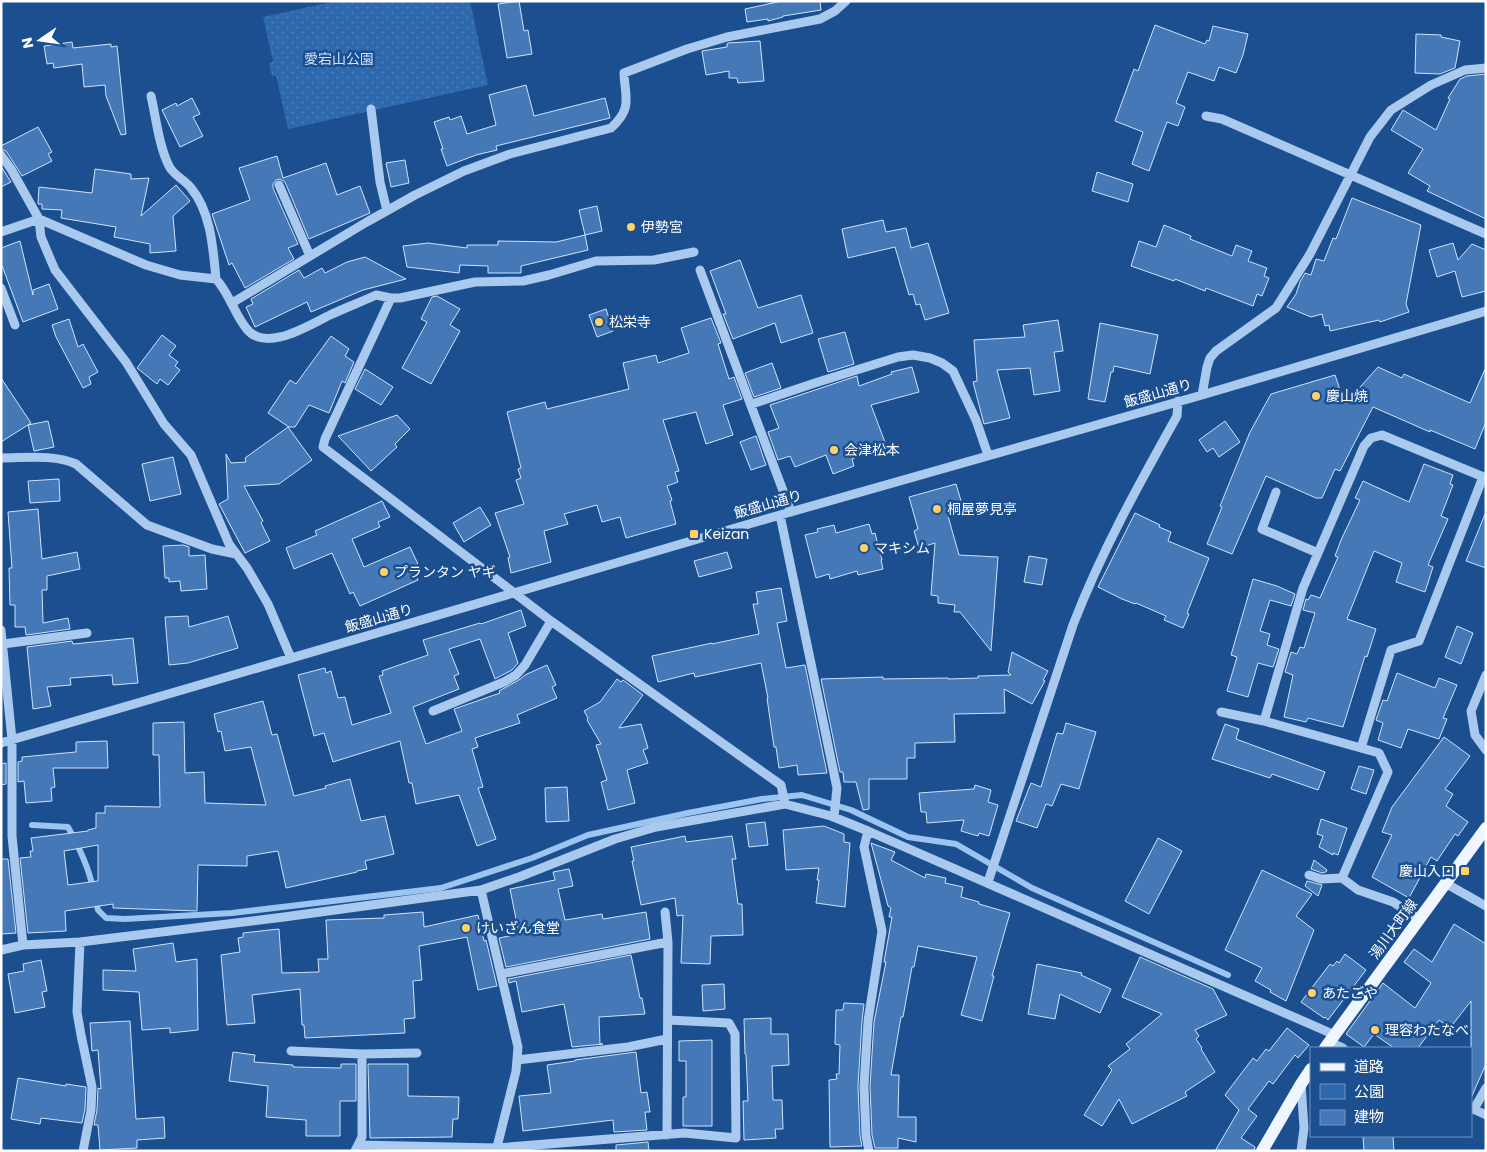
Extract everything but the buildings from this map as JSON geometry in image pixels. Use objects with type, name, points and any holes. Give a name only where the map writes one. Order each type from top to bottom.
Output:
[{"type":"main road","name":"湯川大町線","points":[[1330,1042],[1486,828]]},
{"type":"main road","points":[[1262,1151],[1310,1070]]},
{"type":"street","points":[[232,303],[387,211],[464,171],[494,159],[611,128],[621,119],[627,100],[624,73],[687,49],[727,37],[820,19],[846,1]]},
{"type":"street","points":[[1202,394],[1210,358],[1216,351],[1276,308],[1310,254],[1370,137],[1391,110],[1431,84],[1465,70],[1486,68]]},
{"type":"street","points":[[151,96],[162,146],[170,168],[191,188],[205,210],[214,250],[216,279],[223,287],[246,329],[254,336],[268,339],[289,336],[376,295],[400,298],[475,282],[523,281],[596,261],[654,260],[694,252]]},
{"type":"street","points":[[370,109],[380,182],[387,211]]},
{"type":"street","points":[[1206,116],[1222,118],[1486,234]]},
{"type":"street","points":[[1,155],[39,219],[41,238],[55,270],[126,362],[164,424],[191,455],[228,544],[247,568],[268,604],[291,658]]},
{"type":"street","points":[[279,185],[310,256]]},
{"type":"street","points":[[1,232],[39,219],[146,265],[180,275],[216,279]]},
{"type":"street","points":[[700,270],[752,404],[791,512]]},
{"type":"street","points":[[1,288],[15,325]]},
{"type":"street","points":[[391,298],[323,447],[551,621],[781,785],[785,804]]},
{"type":"street","name":"飯盛山通り","points":[[1,743],[780,514],[1486,312]]},
{"type":"street","points":[[752,404],[815,382],[898,357],[913,355],[930,358],[954,371],[976,420],[988,455]]},
{"type":"street","points":[[988,882],[1073,625],[1089,584],[1112,536],[1176,416],[1178,401]]},
{"type":"street","points":[[1264,721],[1303,588],[1364,446],[1371,438],[1382,435],[1485,477],[1419,641],[1391,650],[1361,748]]},
{"type":"street","points":[[1,458],[64,459],[76,464],[147,525],[212,550],[236,554]]},
{"type":"street","points":[[1276,492],[1262,529],[1318,553]]},
{"type":"street","points":[[780,514],[837,788],[834,817]]},
{"type":"street","points":[[433,711],[504,682],[516,675],[525,665],[551,621]]},
{"type":"street","points":[[1,630],[2,658],[12,740],[12,836],[23,945]]},
{"type":"street","points":[[3,644],[87,633]]},
{"type":"street","points":[[1486,674],[1471,711],[1475,735],[1486,750]]},
{"type":"street","points":[[1221,712],[1264,721],[1380,753],[1388,772],[1342,878]]},
{"type":"street","points":[[1,950],[23,945],[80,942],[293,916],[481,890],[615,839],[656,827],[785,804],[834,817],[988,882],[1330,1042]]},
{"type":"street","points":[[868,831],[864,847],[882,931],[868,1021],[865,1068],[866,1136],[869,1151]]},
{"type":"street","points":[[1309,875],[1321,879],[1342,878],[1358,890],[1393,902],[1419,919]]},
{"type":"street","points":[[1445,883],[1486,906]]},
{"type":"street","points":[[481,890],[518,1047],[516,1071],[496,1150]]},
{"type":"street","points":[[665,912],[668,942],[666,1135]]},
{"type":"street","points":[[80,942],[77,1012],[80,1035],[92,1087],[91,1110],[83,1151]]},
{"type":"street","points":[[500,974],[668,942]]},
{"type":"street","points":[[362,1054],[362,1137],[356,1148],[496,1150],[564,1147],[684,1133],[736,1138],[735,1034],[729,1023],[668,1020]]},
{"type":"street","points":[[517,1060],[628,1047],[667,1039]]},
{"type":"street","points":[[292,1051],[362,1054],[416,1053]]},
{"type":"street","points":[[1301,1084],[1304,1128],[1301,1151]]},
{"type":"street","points":[[1486,1088],[1472,1108],[1486,1114]]},
{"type":"green space","name":"愛宕山公園","points":[[336,1],[470,1],[488,85],[288,129],[276,76],[272,76],[269,63],[273,62],[263,17]]},
{"type":"waterway","points":[[95,899],[98,910],[106,918],[125,919],[232,913],[441,888],[532,858],[588,835],[762,799],[802,795],[851,810],[908,837],[956,844],[1032,888],[1228,975]]},
{"type":"waterway","points":[[32,825],[68,827],[83,857],[93,889]]},
{"type":"place","name":"伊勢宮","points":[[631,227]]},
{"type":"place","name":"松栄寺","points":[[599,322]]},
{"type":"place","name":"慶山焼","points":[[1316,396]]},
{"type":"place","name":"会津松本","points":[[834,450]]},
{"type":"place","name":"桐屋夢見亭","points":[[937,509]]},
{"type":"place","name":"Keizan","points":[[694,534]]},
{"type":"place","name":"マキシム","points":[[864,548]]},
{"type":"place","name":"プランタン ヤギ","points":[[384,572]]},
{"type":"place","name":"慶山入口","points":[[1465,871]]},
{"type":"place","name":"けいざん食堂","points":[[466,928]]},
{"type":"place","name":"あたごや","points":[[1312,993]]},
{"type":"place","name":"理容わたなべ","points":[[1375,1030]]}]
